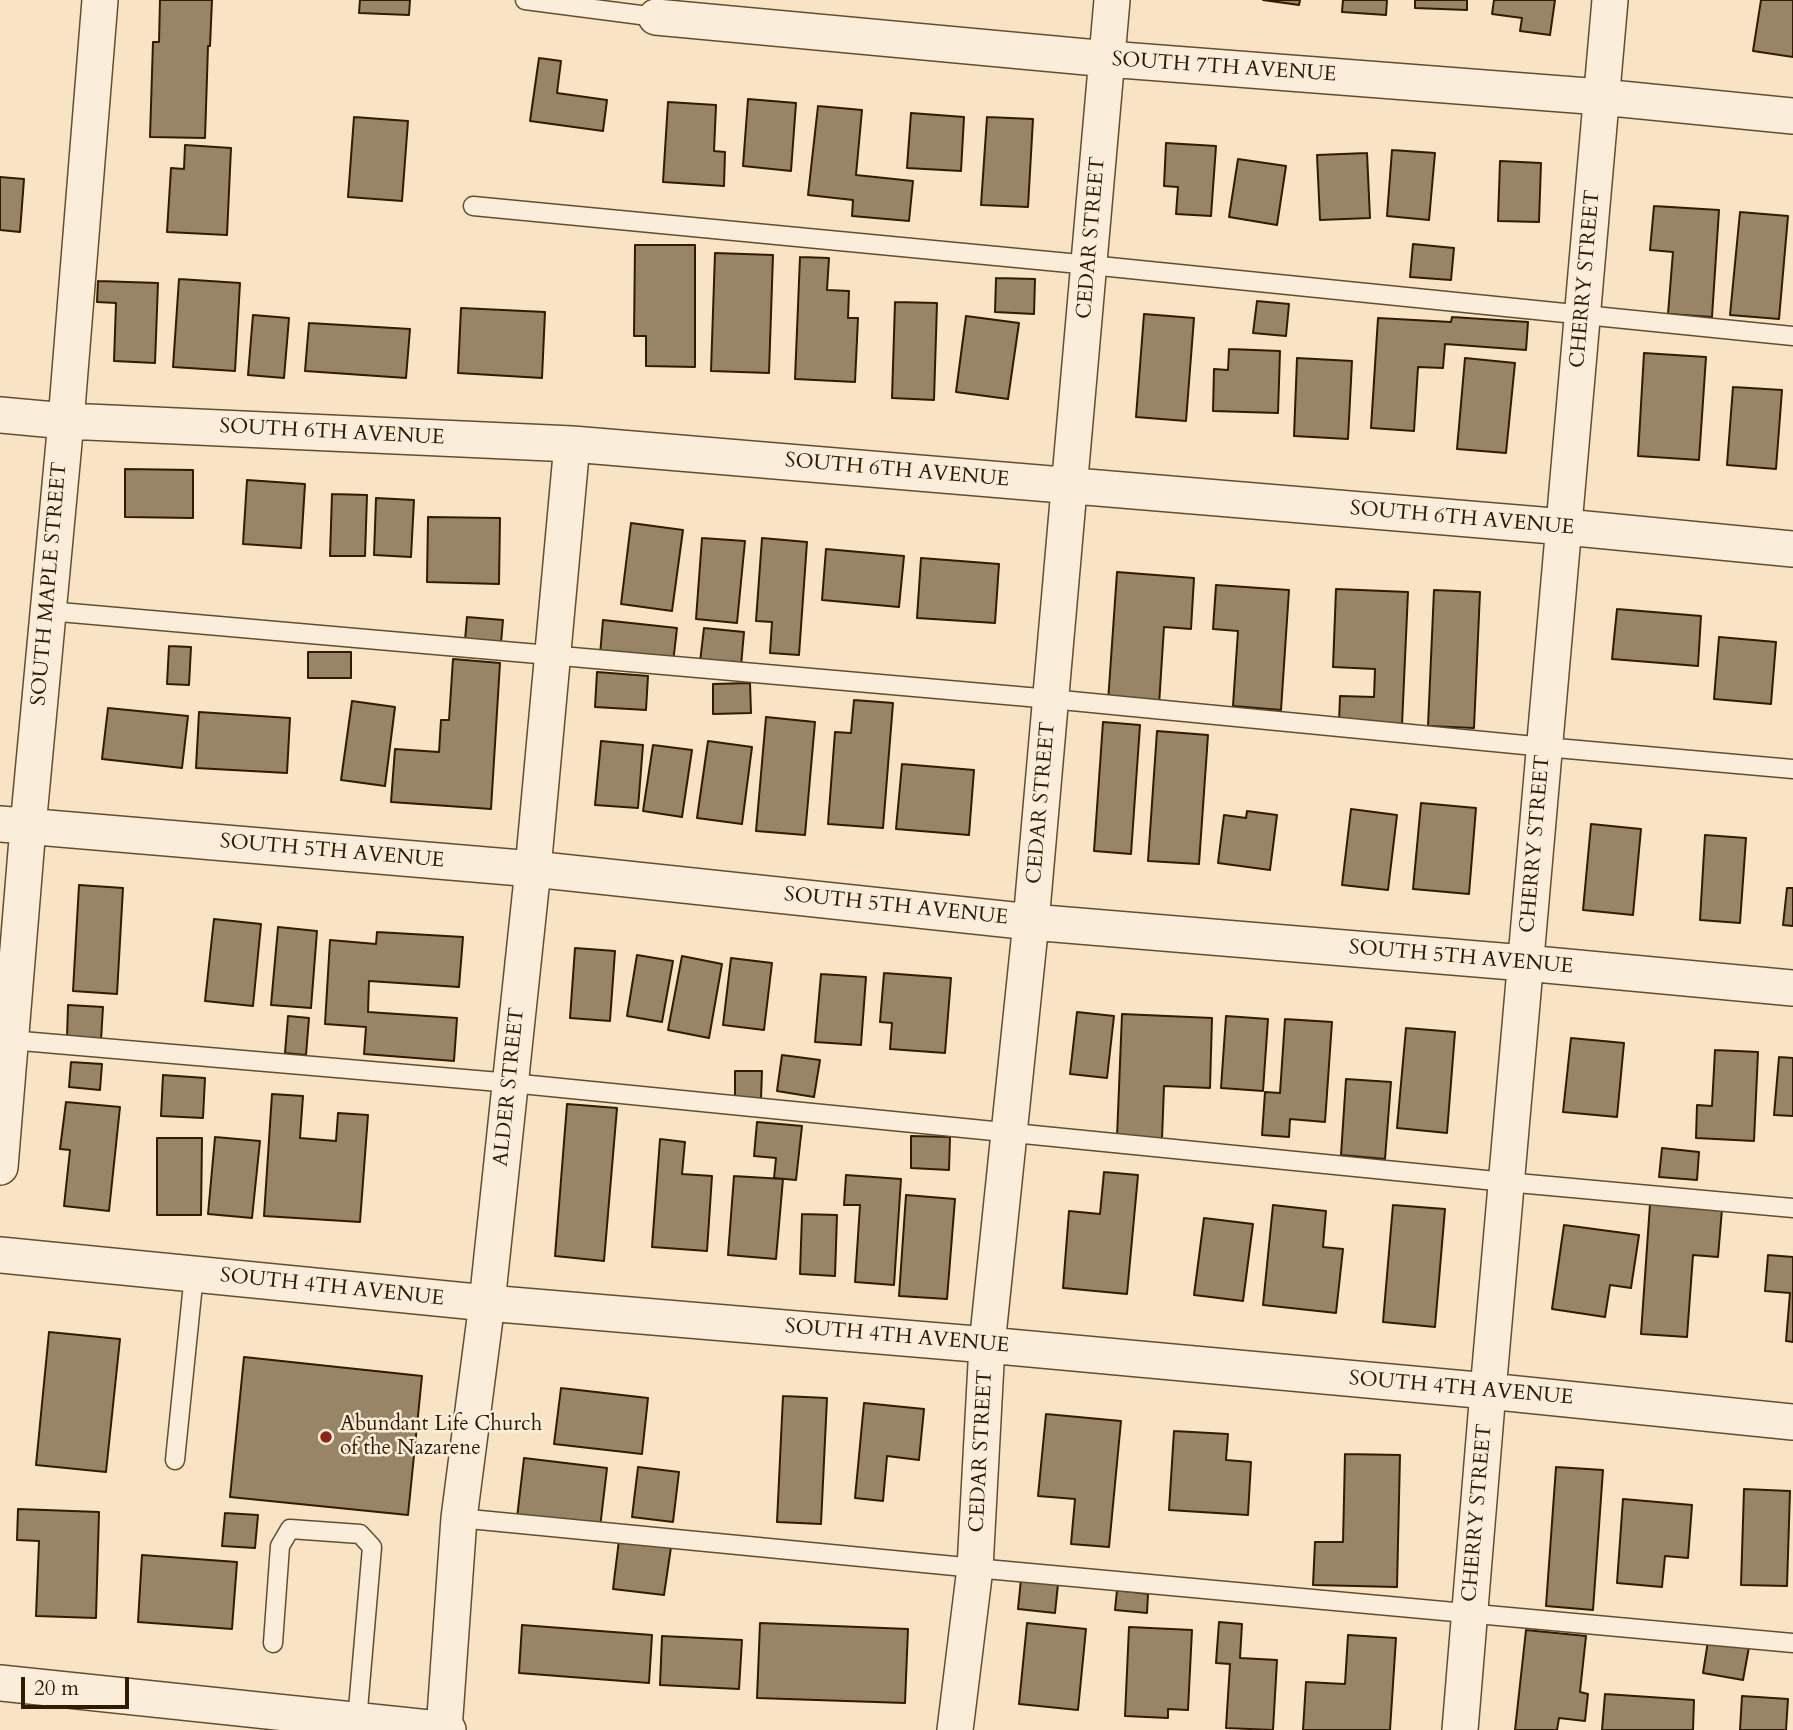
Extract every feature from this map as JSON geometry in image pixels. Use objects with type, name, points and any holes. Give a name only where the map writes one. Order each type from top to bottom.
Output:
[{"type":"street","name":"SOUTH MAPLE STREET","points":[[0,1167],[10,1040],[14,825],[48,611],[100,0]]},
{"type":"street","name":"CEDAR STREET","points":[[955,1730],[975,1568],[988,1345],[1031,922],[1112,0]]},
{"type":"street","name":"CHERRY STREET","points":[[1460,1730],[1610,0]]},
{"type":"street","name":"SOUTH 7TH AVENUE","points":[[656,17],[1108,59],[1601,97],[1793,117]]},
{"type":"street","name":"SOUTH 6TH AVENUE","points":[[0,415],[66,421],[572,444],[1564,527],[1793,549]]},
{"type":"street","name":"ALDER STREET","points":[[446,1730],[459,1518],[487,1303],[511,1083],[572,444]]},
{"type":"street","name":"SOUTH 5TH AVENUE","points":[[14,825],[533,869],[1031,922],[1793,988]]},
{"type":"street","name":"SOUTH 4TH AVENUE","points":[[0,1255],[487,1303],[988,1345],[1793,1422]]},
{"type":"street","points":[[0,1683],[446,1730]]},
{"type":"lane","points":[[525,0],[656,17]]},
{"type":"lane","points":[[473,206],[1793,336]]},
{"type":"lane","points":[[48,611],[1051,699],[1793,769]]},
{"type":"lane","points":[[10,1040],[511,1083],[1793,1208]]},
{"type":"lane","points":[[175,1460],[194,1274]]},
{"type":"lane","points":[[459,1518],[1793,1643]]},
{"type":"lane","points":[[274,1643],[280,1546],[290,1529],[360,1534],[372,1548],[357,1720]]},
{"type":"building","points":[[160,0],[212,0],[205,138],[150,137],[153,42],[159,42]]},
{"type":"building","points":[[360,0],[410,0],[409,15],[359,13]]},
{"type":"building","points":[[1263,0],[1300,0],[1299,5]]},
{"type":"building","points":[[1343,0],[1387,0],[1386,15],[1342,12]]},
{"type":"building","points":[[1415,0],[1467,0],[1467,10],[1415,8]]},
{"type":"building","points":[[1494,0],[1555,0],[1550,35],[1520,31],[1522,18],[1492,14]]},
{"type":"building","points":[[1761,0],[1793,0],[1793,57],[1753,51]]},
{"type":"building","points":[[539,58],[561,61],[557,93],[607,100],[603,131],[530,121]]},
{"type":"building","points":[[748,99],[796,103],[791,171],[743,166]]},
{"type":"building","points":[[668,102],[716,105],[714,151],[725,152],[724,186],[663,182]]},
{"type":"building","points":[[818,106],[862,110],[856,175],[913,181],[909,221],[852,216],[853,200],[808,195]]},
{"type":"building","points":[[911,113],[964,117],[961,171],[907,168]]},
{"type":"building","points":[[354,117],[408,121],[402,201],[348,197]]},
{"type":"building","points":[[987,117],[1033,119],[1028,207],[981,205]]},
{"type":"building","points":[[1166,143],[1216,146],[1211,216],[1176,214],[1178,187],[1164,186]]},
{"type":"building","points":[[185,145],[231,148],[227,235],[167,232],[171,168],[184,169]]},
{"type":"building","points":[[1392,150],[1435,153],[1429,220],[1387,216]]},
{"type":"building","points":[[1367,153],[1370,218],[1320,220],[1317,155]]},
{"type":"building","points":[[1238,159],[1286,166],[1277,225],[1229,217]]},
{"type":"building","points":[[1500,161],[1541,163],[1539,222],[1498,221]]},
{"type":"building","points":[[0,177],[24,179],[20,232],[0,230]]},
{"type":"building","points":[[1654,206],[1719,210],[1712,317],[1668,314],[1673,252],[1650,250]]},
{"type":"building","points":[[1740,212],[1788,216],[1779,319],[1730,315]]},
{"type":"building","points":[[1413,244],[1454,248],[1451,280],[1410,277]]},
{"type":"building","points":[[635,245],[695,245],[695,367],[646,366],[646,336],[634,336]]},
{"type":"building","points":[[715,253],[773,255],[769,373],[711,371]]},
{"type":"building","points":[[800,257],[829,258],[827,290],[849,291],[848,318],[858,318],[855,382],[795,379]]},
{"type":"building","points":[[996,278],[1035,279],[1034,314],[995,312]]},
{"type":"building","points":[[179,279],[240,283],[235,371],[173,367]]},
{"type":"building","points":[[98,281],[158,283],[155,363],[114,361],[116,303],[97,302]]},
{"type":"building","points":[[1257,301],[1289,304],[1286,336],[1253,333]]},
{"type":"building","points":[[895,302],[937,303],[934,400],[892,398]]},
{"type":"building","points":[[461,308],[545,312],[542,378],[458,373]]},
{"type":"building","points":[[1144,314],[1194,318],[1186,421],[1136,417]]},
{"type":"building","points":[[253,315],[289,318],[284,378],[248,375]]},
{"type":"building","points":[[966,316],[1019,323],[1008,399],[956,392]]},
{"type":"building","points":[[1452,317],[1528,322],[1526,350],[1445,344],[1443,368],[1418,367],[1414,431],[1371,428],[1378,318],[1451,322]]},
{"type":"building","points":[[309,323],[410,329],[406,378],[305,371]]},
{"type":"building","points":[[1229,349],[1280,351],[1278,413],[1213,411],[1214,369],[1228,370]]},
{"type":"building","points":[[1644,353],[1706,357],[1699,460],[1638,456]]},
{"type":"building","points":[[1297,358],[1352,361],[1348,439],[1294,436]]},
{"type":"building","points":[[1465,358],[1515,363],[1506,453],[1457,449]]},
{"type":"building","points":[[1733,387],[1782,390],[1776,469],[1727,465]]},
{"type":"building","points":[[125,469],[193,470],[193,518],[125,517]]},
{"type":"building","points":[[247,480],[305,484],[301,548],[243,544]]},
{"type":"building","points":[[332,494],[367,495],[365,556],[330,556]]},
{"type":"building","points":[[376,498],[414,500],[411,557],[374,555]]},
{"type":"building","points":[[428,517],[500,518],[499,584],[427,582]]},
{"type":"building","points":[[631,523],[683,530],[672,611],[621,604]]},
{"type":"building","points":[[702,538],[745,541],[737,623],[696,619]]},
{"type":"building","points":[[762,538],[807,542],[799,655],[770,653],[772,622],[756,621]]},
{"type":"building","points":[[826,549],[904,556],[899,607],[822,600]]},
{"type":"building","points":[[921,558],[999,564],[995,623],[917,618]]},
{"type":"building","points":[[1117,572],[1194,578],[1191,629],[1164,627],[1159,705],[1108,702]]},
{"type":"building","points":[[1216,585],[1289,590],[1281,710],[1233,706],[1238,631],[1213,629]]},
{"type":"building","points":[[1336,589],[1408,592],[1402,725],[1339,722],[1340,696],[1374,697],[1375,669],[1333,667]]},
{"type":"building","points":[[1434,590],[1480,592],[1474,728],[1428,726]]},
{"type":"building","points":[[1617,609],[1701,616],[1698,666],[1612,659]]},
{"type":"building","points":[[467,617],[503,620],[501,643],[465,640]]},
{"type":"building","points":[[603,620],[677,628],[673,663],[600,655]]},
{"type":"building","points":[[704,628],[744,632],[741,666],[700,662]]},
{"type":"building","points":[[1719,637],[1776,642],[1771,704],[1714,699]]},
{"type":"building","points":[[169,646],[191,647],[189,685],[167,684]]},
{"type":"building","points":[[308,652],[351,652],[351,678],[308,678]]},
{"type":"building","points":[[453,659],[500,663],[491,809],[391,802],[395,749],[439,752],[441,720],[449,720]]},
{"type":"building","points":[[597,672],[648,676],[646,710],[595,707]]},
{"type":"building","points":[[750,683],[751,713],[713,714],[713,684]]},
{"type":"building","points":[[854,700],[893,703],[883,828],[828,824],[835,732],[851,733]]},
{"type":"building","points":[[352,701],[395,707],[385,786],[341,780]]},
{"type":"building","points":[[108,708],[188,716],[182,768],[102,759]]},
{"type":"building","points":[[199,712],[290,718],[287,773],[196,768]]},
{"type":"building","points":[[766,717],[815,722],[805,835],[756,831]]},
{"type":"building","points":[[1103,722],[1140,725],[1131,854],[1094,851]]},
{"type":"building","points":[[1157,731],[1208,735],[1199,864],[1148,861]]},
{"type":"building","points":[[601,741],[643,745],[638,808],[595,805]]},
{"type":"building","points":[[708,741],[752,747],[742,824],[697,818]]},
{"type":"building","points":[[653,745],[692,750],[682,817],[643,811]]},
{"type":"building","points":[[902,764],[974,770],[969,835],[896,829]]},
{"type":"building","points":[[1421,803],[1476,808],[1469,894],[1413,889]]},
{"type":"building","points":[[1351,809],[1397,815],[1388,890],[1342,885]]},
{"type":"building","points":[[1247,811],[1277,815],[1270,870],[1218,863],[1224,815],[1246,818]]},
{"type":"building","points":[[1591,824],[1641,829],[1633,915],[1583,910]]},
{"type":"building","points":[[1705,835],[1746,838],[1740,923],[1700,920]]},
{"type":"building","points":[[79,885],[123,888],[117,994],[73,991]]},
{"type":"building","points":[[1787,888],[1793,888],[1793,926],[1783,925]]},
{"type":"building","points":[[214,919],[261,924],[253,1006],[205,1001]]},
{"type":"building","points":[[278,927],[317,931],[311,1008],[271,1005]]},
{"type":"building","points":[[377,932],[463,937],[459,987],[369,981],[368,1012],[457,1018],[454,1061],[364,1054],[366,1027],[325,1024],[330,940],[376,944]]},
{"type":"building","points":[[575,948],[615,951],[610,1021],[570,1018]]},
{"type":"building","points":[[637,955],[673,961],[662,1022],[627,1016]]},
{"type":"building","points":[[682,956],[722,964],[709,1038],[668,1030]]},
{"type":"building","points":[[731,958],[772,963],[764,1030],[723,1025]]},
{"type":"building","points":[[884,973],[951,978],[945,1053],[890,1049],[892,1023],[880,1022]]},
{"type":"building","points":[[821,974],[866,977],[861,1045],[815,1042]]},
{"type":"building","points":[[68,1005],[103,1007],[101,1040],[67,1038]]},
{"type":"building","points":[[1077,1012],[1114,1016],[1107,1078],[1070,1074]]},
{"type":"building","points":[[1122,1014],[1212,1018],[1210,1088],[1164,1086],[1162,1139],[1117,1137]]},
{"type":"building","points":[[288,1016],[309,1018],[306,1055],[285,1053]]},
{"type":"building","points":[[1226,1016],[1268,1019],[1263,1091],[1221,1088]]},
{"type":"building","points":[[1285,1019],[1332,1022],[1325,1122],[1290,1119],[1289,1137],[1262,1135],[1265,1092],[1280,1093]]},
{"type":"building","points":[[1406,1028],[1455,1032],[1447,1133],[1397,1128]]},
{"type":"building","points":[[1571,1038],[1624,1043],[1617,1117],[1563,1112]]},
{"type":"building","points":[[1715,1050],[1758,1052],[1754,1141],[1696,1138],[1697,1105],[1712,1106]]},
{"type":"building","points":[[782,1055],[820,1060],[814,1097],[777,1091]]},
{"type":"building","points":[[1779,1057],[1793,1058],[1793,1116],[1774,1115]]},
{"type":"building","points":[[71,1062],[102,1064],[100,1090],[69,1087]]},
{"type":"building","points":[[735,1071],[762,1071],[761,1099],[735,1099]]},
{"type":"building","points":[[163,1075],[205,1078],[203,1118],[161,1116]]},
{"type":"building","points":[[1346,1079],[1391,1082],[1385,1159],[1341,1155]]},
{"type":"building","points":[[272,1094],[303,1096],[300,1138],[336,1141],[338,1113],[368,1115],[360,1222],[264,1216]]},
{"type":"building","points":[[66,1102],[120,1107],[109,1211],[64,1206],[70,1150],[60,1149]]},
{"type":"building","points":[[567,1104],[617,1108],[604,1261],[555,1256]]},
{"type":"building","points":[[757,1122],[802,1126],[796,1180],[774,1178],[776,1158],[754,1156]]},
{"type":"building","points":[[911,1136],[950,1137],[949,1170],[911,1168]]},
{"type":"building","points":[[215,1137],[260,1141],[252,1218],[208,1214]]},
{"type":"building","points":[[157,1138],[202,1138],[201,1215],[157,1215]]},
{"type":"building","points":[[660,1139],[685,1142],[682,1174],[712,1176],[707,1251],[652,1247]]},
{"type":"building","points":[[1662,1148],[1699,1152],[1697,1180],[1659,1177]]},
{"type":"building","points":[[1104,1172],[1138,1175],[1127,1294],[1063,1288],[1069,1211],[1100,1214]]},
{"type":"building","points":[[846,1175],[901,1179],[894,1285],[855,1282],[860,1205],[844,1205]]},
{"type":"building","points":[[734,1176],[783,1179],[776,1259],[728,1255]]},
{"type":"building","points":[[906,1195],[955,1199],[947,1299],[899,1296]]},
{"type":"building","points":[[1650,1204],[1722,1209],[1718,1257],[1693,1255],[1687,1337],[1641,1334]]},
{"type":"building","points":[[1273,1205],[1326,1211],[1323,1247],[1343,1249],[1336,1313],[1263,1305]]},
{"type":"building","points":[[1393,1205],[1445,1209],[1435,1327],[1383,1322]]},
{"type":"building","points":[[802,1214],[837,1215],[835,1276],[800,1274]]},
{"type":"building","points":[[1204,1218],[1253,1224],[1243,1301],[1194,1295]]},
{"type":"building","points":[[1564,1225],[1639,1235],[1631,1288],[1610,1285],[1605,1317],[1552,1309]]},
{"type":"building","points":[[1768,1255],[1793,1257],[1793,1342],[1786,1341],[1790,1293],[1765,1291]]},
{"type":"building","points":[[49,1332],[120,1339],[106,1472],[36,1465]]},
{"type":"building","name":"Abundant Life Church of the Nazarene","points":[[244,1357],[422,1376],[408,1515],[230,1497]]},
{"type":"building","points":[[561,1388],[648,1398],[642,1454],[554,1444]]},
{"type":"building","points":[[783,1396],[827,1398],[821,1524],[777,1522]]},
{"type":"building","points":[[864,1403],[924,1409],[919,1460],[887,1456],[883,1501],[855,1498]]},
{"type":"building","points":[[1046,1414],[1121,1421],[1109,1547],[1071,1544],[1075,1499],[1038,1496]]},
{"type":"building","points":[[1174,1431],[1228,1434],[1226,1460],[1251,1462],[1248,1515],[1169,1510]]},
{"type":"building","points":[[1345,1454],[1400,1455],[1397,1587],[1313,1585],[1315,1542],[1343,1542]]},
{"type":"building","points":[[524,1458],[607,1468],[600,1528],[517,1518]]},
{"type":"building","points":[[638,1467],[679,1472],[673,1522],[632,1517]]},
{"type":"building","points":[[1556,1467],[1603,1470],[1593,1610],[1546,1606]]},
{"type":"building","points":[[1744,1489],[1790,1491],[1787,1586],[1741,1585]]},
{"type":"building","points":[[1623,1499],[1692,1505],[1688,1558],[1665,1556],[1662,1587],[1617,1583]]},
{"type":"building","points":[[18,1509],[99,1512],[96,1618],[36,1616],[39,1541],[17,1540]]},
{"type":"building","points":[[225,1513],[258,1515],[255,1548],[222,1546]]},
{"type":"building","points":[[619,1540],[671,1547],[664,1595],[613,1589]]},
{"type":"building","points":[[142,1555],[237,1562],[232,1629],[138,1622]]},
{"type":"building","points":[[1021,1579],[1058,1584],[1055,1613],[1018,1609]]},
{"type":"building","points":[[1117,1590],[1148,1594],[1147,1613],[1115,1610]]},
{"type":"building","points":[[1219,1622],[1242,1624],[1240,1658],[1277,1660],[1273,1730],[1226,1728],[1230,1664],[1216,1663]]},
{"type":"building","points":[[760,1623],[908,1629],[905,1703],[757,1698]]},
{"type":"building","points":[[1027,1623],[1086,1629],[1078,1710],[1019,1704]]},
{"type":"building","points":[[522,1625],[652,1635],[649,1683],[519,1673]]},
{"type":"building","points":[[1129,1627],[1192,1630],[1188,1710],[1168,1709],[1168,1718],[1125,1716]]},
{"type":"building","points":[[1526,1630],[1586,1636],[1580,1692],[1588,1694],[1585,1721],[1559,1718],[1557,1730],[1515,1730]]},
{"type":"building","points":[[1348,1635],[1396,1638],[1390,1730],[1303,1730],[1306,1682],[1345,1684]]},
{"type":"building","points":[[662,1636],[742,1640],[739,1689],[660,1685]]},
{"type":"building","points":[[1708,1641],[1749,1647],[1743,1680],[1703,1673]]},
{"type":"building","points":[[1605,1694],[1694,1700],[1693,1730],[1602,1730]]},
{"type":"building","points":[[1742,1696],[1788,1699],[1786,1730],[1740,1730]]},
{"type":"place","name":"Abundant Life Church of the Nazarene","points":[[326,1437]]}]
